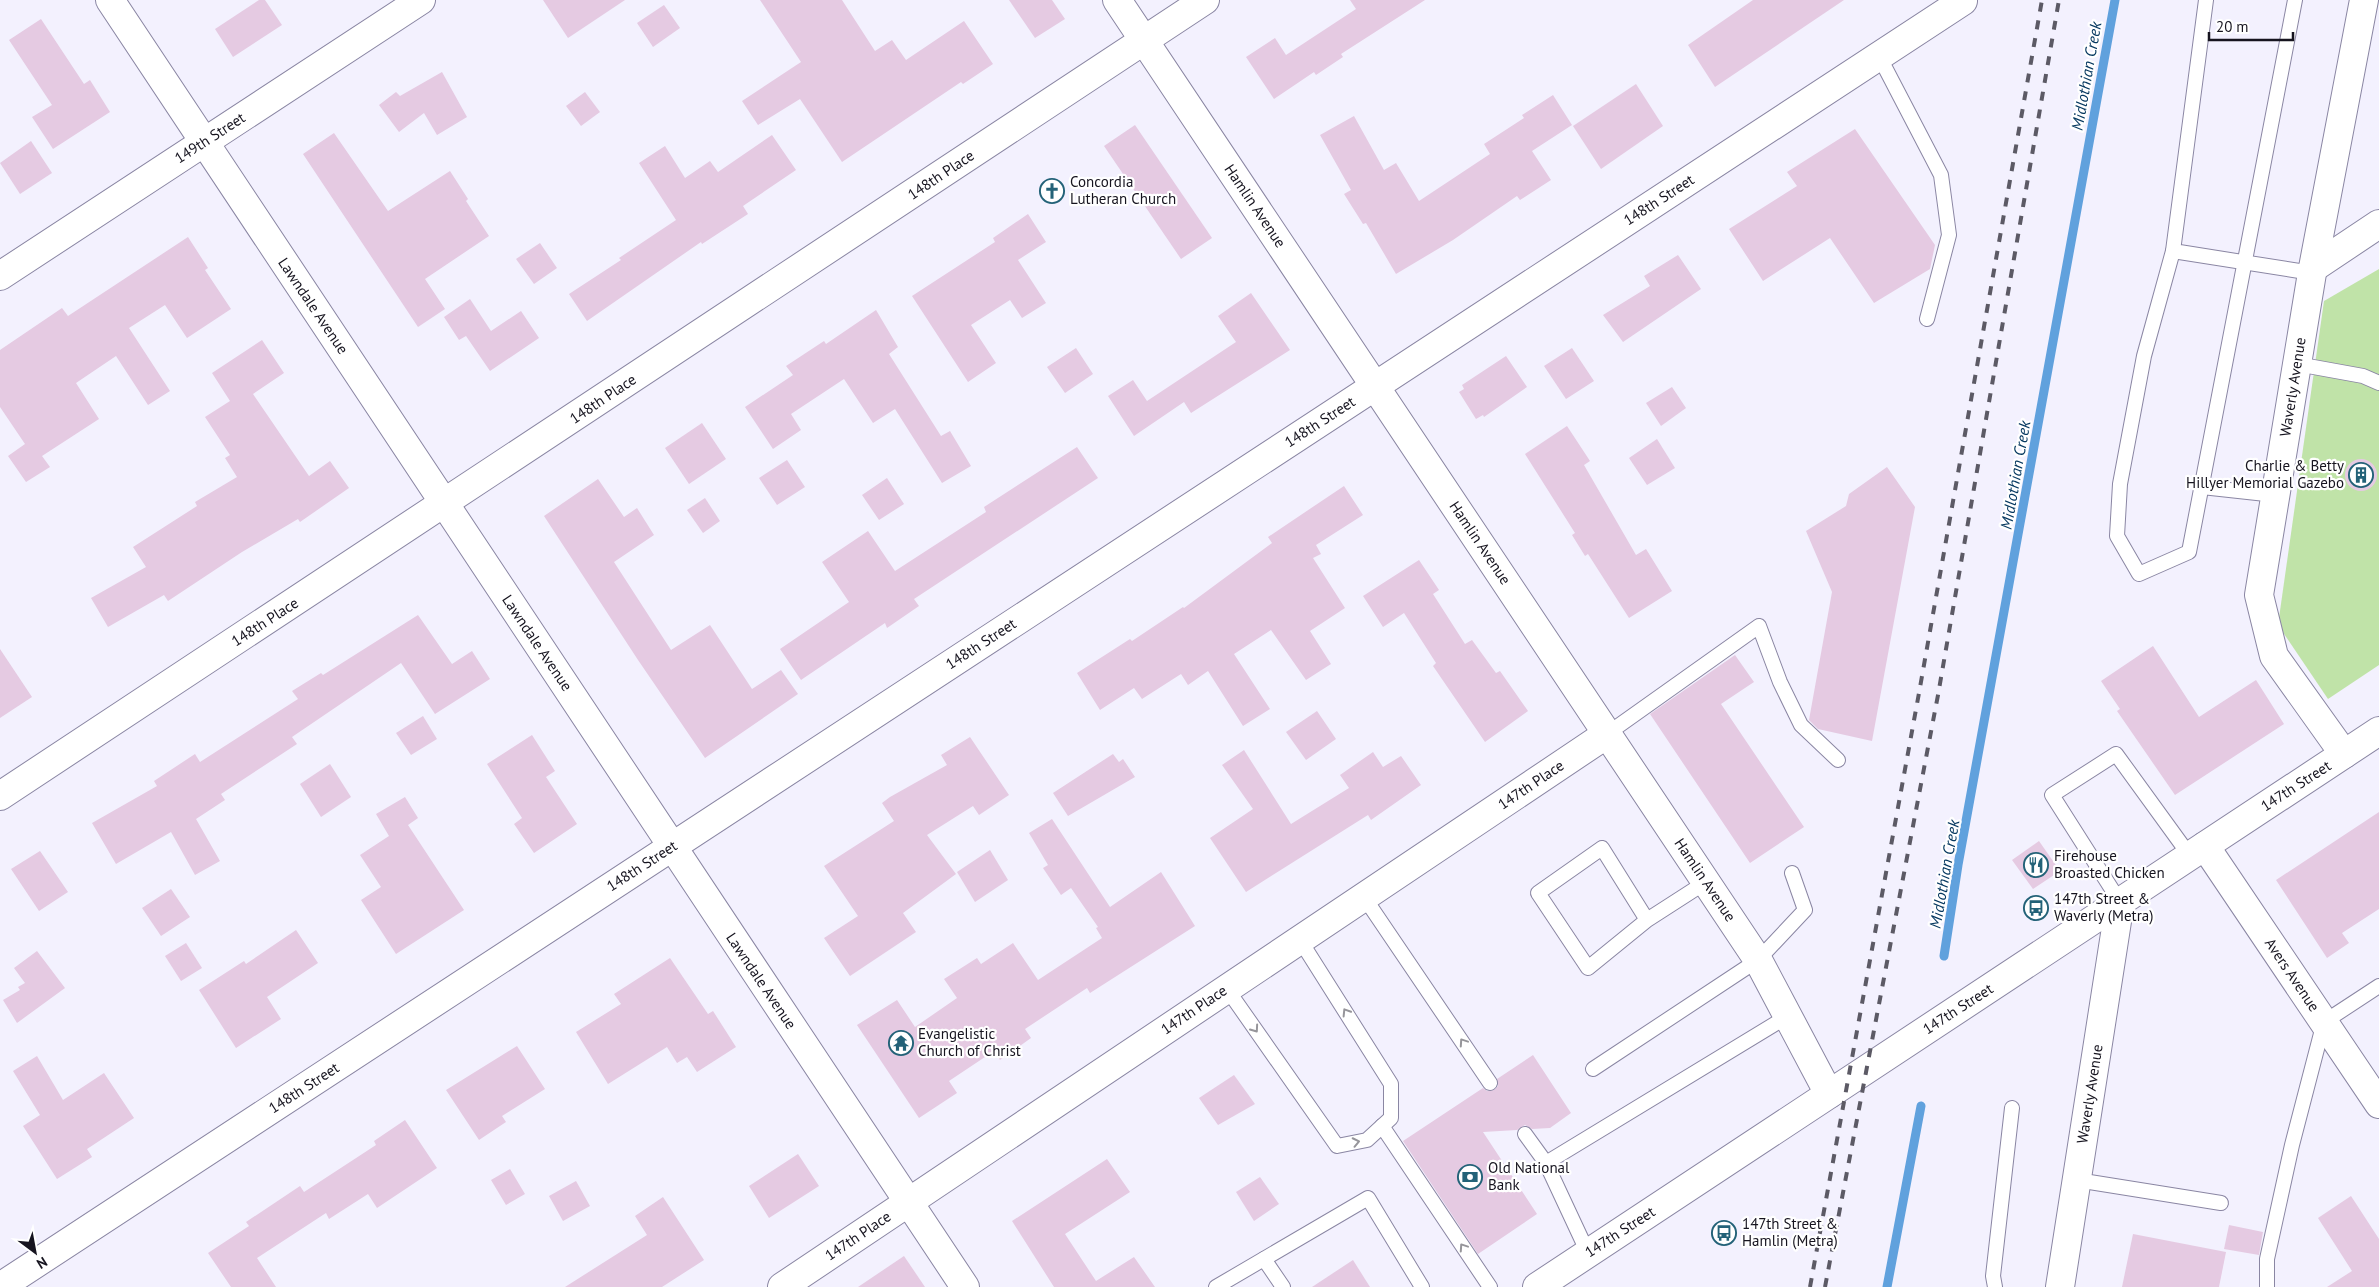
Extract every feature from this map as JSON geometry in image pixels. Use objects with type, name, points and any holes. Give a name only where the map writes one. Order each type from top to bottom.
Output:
[{"type":"street","name":"Lawndale Avenue","points":[[110,0],[965,1287]]},
{"type":"street","name":"149th Street","points":[[0,276],[421,0]]},
{"type":"street","name":"Hamlin Avenue","points":[[1117,0],[1758,960],[1829,1094]]},
{"type":"street","name":"148th Place","points":[[0,796],[1205,0]]},
{"type":"street","name":"Waverly Avenue","points":[[2344,754],[2274,656],[2259,595],[2312,270],[2364,0]]},
{"type":"street","name":"148th Street","points":[[0,1287],[1963,1]]},
{"type":"street","points":[[2312,270],[2379,224]]},
{"type":"street","name":"147th Street","points":[[1537,1287],[2379,731]]},
{"type":"street","name":"147th Place","points":[[782,1287],[1607,734]]},
{"type":"street","name":"Avers Avenue","points":[[2198,851],[2324,1022],[2379,1104]]},
{"type":"street","name":"Waverly Avenue","points":[[2060,1287],[2120,902]]},
{"type":"lane","points":[[2206,0],[2173,251],[2144,356],[2120,484],[2117,536],[2139,574],[2190,552],[2295,0]]},
{"type":"lane","points":[[1879,56],[1940,175],[1948,235],[1926,319]]},
{"type":"lane","points":[[2173,251],[2312,270]]},
{"type":"lane","points":[[2296,364],[2362,376],[2379,383]]},
{"type":"lane","points":[[2202,487],[2275,496]]},
{"type":"lane","points":[[1607,734],[1759,626],[1780,682],[1801,725],[1838,760]]},
{"type":"lane","points":[[2120,902],[2052,795],[2116,754],[2198,851]]},
{"type":"lane","points":[[1647,920],[1602,848],[1538,893],[1588,968],[1647,920],[1706,882]]},
{"type":"lane","points":[[1593,1069],[1758,960],[1805,910],[1792,873]]},
{"type":"lane","points":[[1364,896],[1490,1083]]},
{"type":"lane","points":[[1227,989],[1337,1146],[1367,1140],[1391,1118],[1391,1084],[1300,940]]},
{"type":"lane","points":[[2267,1287],[2267,1259],[2292,1145],[2324,1022],[2379,986]]},
{"type":"lane","points":[[1546,1163],[1788,1016]]},
{"type":"lane","points":[[1995,1287],[1993,1276],[2012,1108]]},
{"type":"lane","points":[[1382,1126],[1490,1287]]},
{"type":"lane","points":[[1525,1134],[1546,1163],[1588,1254]]},
{"type":"lane","points":[[2077,1180],[2221,1203]]},
{"type":"lane","points":[[1216,1287],[1368,1198],[1422,1287]]},
{"type":"lane","points":[[1264,1259],[1283,1287]]},
{"type":"green space","points":[[2379,269],[2379,665],[2328,699],[2278,625],[2324,301]]},
{"type":"building","points":[[259,0],[265,0],[282,25],[233,57],[215,29]]},
{"type":"building","points":[[543,0],[625,0],[568,38]]},
{"type":"building","points":[[760,0],[842,0],[875,51],[892,40],[906,60],[964,21],[993,64],[963,84],[961,82],[842,162],[800,99],[758,125],[742,101],[801,62]]},
{"type":"building","points":[[1009,0],[1052,0],[1065,19],[1035,38]]},
{"type":"building","points":[[1350,0],[1425,0],[1341,54],[1343,57],[1316,75],[1314,72],[1274,99],[1246,57],[1275,38],[1286,55],[1356,9]]},
{"type":"building","points":[[1753,0],[1844,0],[1715,87],[1688,45]]},
{"type":"building","points":[[664,5],[680,28],[653,47],[637,23]]},
{"type":"building","points":[[41,19],[84,84],[90,80],[110,112],[53,149],[32,117],[52,105],[9,40]]},
{"type":"building","points":[[442,72],[467,117],[437,135],[424,113],[399,132],[379,105],[396,92],[400,96]]},
{"type":"building","points":[[1636,84],[1663,126],[1601,169],[1573,126]]},
{"type":"building","points":[[585,92],[600,112],[581,126],[566,106]]},
{"type":"building","points":[[1553,95],[1572,125],[1532,151],[1551,180],[1520,200],[1517,196],[1453,240],[1396,274],[1366,223],[1363,224],[1344,194],[1351,190],[1320,135],[1354,116],[1384,170],[1396,163],[1419,201],[1490,154],[1484,144],[1524,118],[1522,115]]},
{"type":"building","points":[[1135,125],[1212,238],[1181,259],[1104,146]]},
{"type":"building","points":[[1855,129],[1935,245],[1930,269],[1874,303],[1830,238],[1763,281],[1729,229],[1797,186],[1787,172]]},
{"type":"building","points":[[334,133],[388,211],[450,171],[468,199],[466,201],[489,236],[425,279],[445,309],[418,327],[303,154]]},
{"type":"building","points":[[772,135],[796,170],[743,206],[748,214],[702,244],[701,242],[587,321],[569,294],[621,260],[619,258],[676,220],[639,163],[665,146],[685,178],[710,161],[718,172]]},
{"type":"building","points":[[31,141],[52,173],[20,194],[0,163]]},
{"type":"building","points":[[1028,214],[1046,242],[1018,260],[1046,303],[1022,318],[1010,300],[971,325],[996,363],[968,382],[912,296],[995,242],[993,238]]},
{"type":"building","points":[[188,237],[208,268],[205,270],[231,309],[187,338],[165,305],[129,328],[170,391],[148,405],[116,356],[76,383],[99,419],[42,456],[50,467],[26,482],[8,456],[25,444],[0,407],[0,350],[62,308],[68,316]]},
{"type":"building","points":[[540,243],[557,268],[534,284],[516,259]]},
{"type":"building","points":[[1678,255],[1701,289],[1623,342],[1603,315],[1650,286],[1644,276]]},
{"type":"building","points":[[1251,293],[1290,350],[1191,413],[1184,402],[1134,436],[1108,396],[1133,380],[1147,401],[1236,342],[1218,316]]},
{"type":"building","points":[[470,299],[491,331],[521,311],[539,338],[490,371],[466,336],[459,340],[444,317]]},
{"type":"building","points":[[876,310],[898,347],[889,354],[941,436],[950,431],[971,466],[942,483],[895,409],[873,423],[844,379],[791,414],[801,430],[773,449],[745,407],[793,375],[786,366],[824,341],[826,344]]},
{"type":"building","points":[[262,340],[284,373],[253,394],[309,476],[330,461],[349,488],[300,522],[298,519],[242,552],[168,601],[164,595],[108,627],[91,598],[146,567],[133,547],[197,506],[195,502],[237,477],[225,458],[230,455],[205,417],[230,401],[212,373]]},
{"type":"building","points":[[1076,348],[1093,374],[1065,393],[1047,367]]},
{"type":"building","points":[[1572,348],[1594,381],[1566,399],[1544,366]]},
{"type":"building","points":[[1506,356],[1527,387],[1484,417],[1483,415],[1476,419],[1459,392],[1464,389],[1462,385]]},
{"type":"building","points":[[1672,387],[1686,408],[1661,426],[1646,403]]},
{"type":"building","points":[[702,423],[726,459],[689,484],[665,448]]},
{"type":"building","points":[[1567,426],[1590,461],[1584,465],[1636,555],[1646,549],[1672,591],[1629,618],[1588,554],[1585,556],[1572,535],[1575,533],[1525,454]]},
{"type":"building","points":[[1657,439],[1675,468],[1647,485],[1629,458]]},
{"type":"building","points":[[1077,447],[1098,478],[914,599],[919,606],[887,628],[885,623],[801,680],[780,649],[849,602],[822,562],[868,531],[895,571],[986,512],[984,507]]},
{"type":"building","name":"Charlie & Betty Hillyer Memorial Gazebo","points":[[2361,459],[2373,463],[2377,475],[2373,487],[2361,491],[2349,487],[2345,475],[2349,463]]},
{"type":"building","points":[[787,460],[805,487],[777,505],[759,478]]},
{"type":"building","points":[[1887,467],[1915,507],[1872,741],[1818,729],[1809,720],[1832,592],[1806,531],[1846,506],[1849,494]]},
{"type":"building","points":[[887,478],[904,504],[879,520],[862,495]]},
{"type":"building","points":[[598,479],[624,517],[637,508],[654,535],[614,562],[671,650],[710,625],[752,689],[781,670],[798,694],[705,758],[638,660],[544,516]]},
{"type":"building","points":[[1344,486],[1363,515],[1316,545],[1321,554],[1313,558],[1345,608],[1310,631],[1331,664],[1306,680],[1271,630],[1234,654],[1270,709],[1243,726],[1208,671],[1188,685],[1181,674],[1142,699],[1134,688],[1100,710],[1077,673],[1130,639],[1132,641],[1184,608],[1272,543],[1268,537]]},
{"type":"building","points":[[705,498],[720,521],[703,533],[687,510]]},
{"type":"building","points":[[1419,560],[1439,590],[1433,594],[1465,644],[1472,640],[1496,673],[1500,671],[1528,711],[1485,742],[1433,666],[1436,663],[1404,613],[1383,627],[1363,596]]},
{"type":"building","points":[[418,615],[452,664],[472,651],[490,679],[435,714],[401,663],[292,737],[297,744],[221,794],[225,800],[196,819],[220,861],[195,875],[171,832],[116,864],[92,823],[157,786],[154,781],[195,754],[200,762],[298,699],[292,691],[321,673],[323,675]]},
{"type":"building","points":[[2153,646],[2199,717],[2256,680],[2284,724],[2175,795],[2117,711],[2120,709],[2101,681]]},
{"type":"building","points":[[0,649],[32,697],[0,718]]},
{"type":"building","points":[[1735,655],[1754,682],[1721,704],[1804,827],[1750,863],[1650,714]]},
{"type":"building","points":[[1317,711],[1336,739],[1306,760],[1286,732]]},
{"type":"building","points":[[423,716],[437,739],[411,755],[396,733]]},
{"type":"building","points":[[532,735],[555,771],[546,777],[577,824],[534,853],[514,824],[522,818],[487,764]]},
{"type":"building","points":[[970,737],[1009,795],[979,815],[973,806],[927,835],[956,874],[903,913],[916,932],[850,976],[824,938],[858,916],[824,866],[894,821],[882,803],[947,765],[941,755]]},
{"type":"building","points":[[1244,750],[1291,824],[1349,788],[1340,775],[1373,752],[1383,767],[1401,756],[1421,785],[1371,820],[1368,815],[1246,892],[1210,838],[1253,809],[1222,765]]},
{"type":"building","points":[[1113,754],[1119,762],[1123,759],[1135,777],[1068,816],[1053,793]]},
{"type":"building","points":[[330,764],[351,797],[321,817],[300,784]]},
{"type":"building","points":[[405,797],[418,818],[408,825],[464,910],[396,954],[361,900],[381,887],[360,855],[389,836],[376,814]]},
{"type":"building","points":[[2379,812],[2379,909],[2342,933],[2349,943],[2327,958],[2276,880]]},
{"type":"building","points":[[1052,819],[1110,907],[1161,872],[1195,926],[1090,993],[1087,988],[1025,1029],[1031,1038],[1000,1060],[994,1051],[949,1081],[957,1093],[919,1118],[857,1025],[897,1000],[915,1027],[957,998],[944,979],[977,958],[981,964],[1013,943],[1038,980],[1102,938],[1096,928],[1098,927],[1071,888],[1061,895],[1043,868],[1048,865],[1029,833]]},
{"type":"building","name":"Firehouse Broasted Chicken","points":[[2039,841],[2060,871],[2033,889],[2012,860]]},
{"type":"building","points":[[990,850],[1008,880],[975,902],[957,872]]},
{"type":"building","points":[[40,851],[68,892],[39,911],[11,869]]},
{"type":"building","points":[[171,889],[190,917],[161,936],[142,908]]},
{"type":"building","points":[[296,930],[318,963],[267,997],[281,1019],[236,1048],[199,990],[244,961],[246,964]]},
{"type":"building","points":[[186,943],[202,968],[181,981],[165,956]]},
{"type":"building","points":[[37,951],[65,988],[17,1023],[3,1000],[20,990],[18,987],[25,983],[14,968]]},
{"type":"building","points":[[670,958],[708,1014],[713,1011],[736,1047],[697,1072],[687,1057],[677,1063],[667,1047],[608,1084],[576,1032],[621,1004],[614,994]]},
{"type":"building","points":[[517,1046],[545,1089],[502,1116],[506,1122],[479,1140],[446,1090]]},
{"type":"building","name":"Old National Bank","points":[[1533,1055],[1571,1113],[1550,1128],[1532,1129],[1525,1125],[1517,1130],[1483,1132],[1537,1214],[1478,1254],[1403,1141],[1483,1088],[1487,1091],[1494,1090],[1498,1086],[1497,1079]]},
{"type":"building","points":[[37,1056],[63,1100],[104,1073],[134,1118],[87,1149],[92,1157],[57,1179],[23,1126],[40,1115],[13,1071]]},
{"type":"building","points":[[1234,1075],[1255,1104],[1218,1125],[1199,1098]]},
{"type":"building","points":[[405,1120],[437,1168],[377,1208],[368,1194],[329,1219],[326,1213],[257,1258],[276,1287],[231,1287],[208,1253],[249,1226],[246,1222],[300,1186],[304,1192],[376,1145],[374,1141]]},
{"type":"building","points":[[798,1154],[819,1186],[769,1218],[749,1186]]},
{"type":"building","points":[[1107,1159],[1130,1192],[1065,1234],[1096,1281],[1134,1257],[1155,1287],[1054,1287],[1012,1221]]},
{"type":"building","points":[[510,1169],[525,1194],[506,1205],[491,1180]]},
{"type":"building","points":[[1260,1177],[1279,1204],[1254,1221],[1236,1192]]},
{"type":"building","points":[[576,1181],[590,1206],[563,1221],[549,1196]]},
{"type":"building","points":[[2351,1196],[2379,1239],[2379,1287],[2327,1287],[2352,1271],[2318,1218]]},
{"type":"building","points":[[663,1197],[704,1260],[662,1287],[565,1287],[647,1235],[635,1216]]},
{"type":"building","points":[[2229,1225],[2263,1232],[2259,1255],[2224,1249]]},
{"type":"building","points":[[2133,1234],[2226,1252],[2219,1287],[2122,1287]]},
{"type":"building","points":[[904,1256],[925,1287],[858,1287]]},
{"type":"building","points":[[1353,1260],[1370,1287],[1312,1287]]},
{"type":"waterway","name":"Midlothian Creek","points":[[1944,956],[1958,865],[2115,0]]},
{"type":"waterway","name":"Midlothian Creek","points":[[1887,1287],[1921,1106]]},
{"type":"railway","points":[[1810,1287],[1919,693],[2042,0]]},
{"type":"railway","points":[[1825,1287],[1938,695],[2059,0]]},
{"type":"place","name":"Concordia Lutheran Church","points":[[1052,191]]},
{"type":"place","name":"Charlie & Betty Hillyer Memorial Gazebo","points":[[2361,475]]},
{"type":"place","name":"Firehouse Broasted Chicken","points":[[2036,865]]},
{"type":"place","name":"147th Street & Waverly (Metra)","points":[[2036,908]]},
{"type":"place","name":"Evangelistic Church of Christ","points":[[901,1043]]},
{"type":"place","name":"Old National Bank","points":[[1470,1177]]},
{"type":"place","name":"147th Street & Hamlin (Metra)","points":[[1724,1233]]}]
